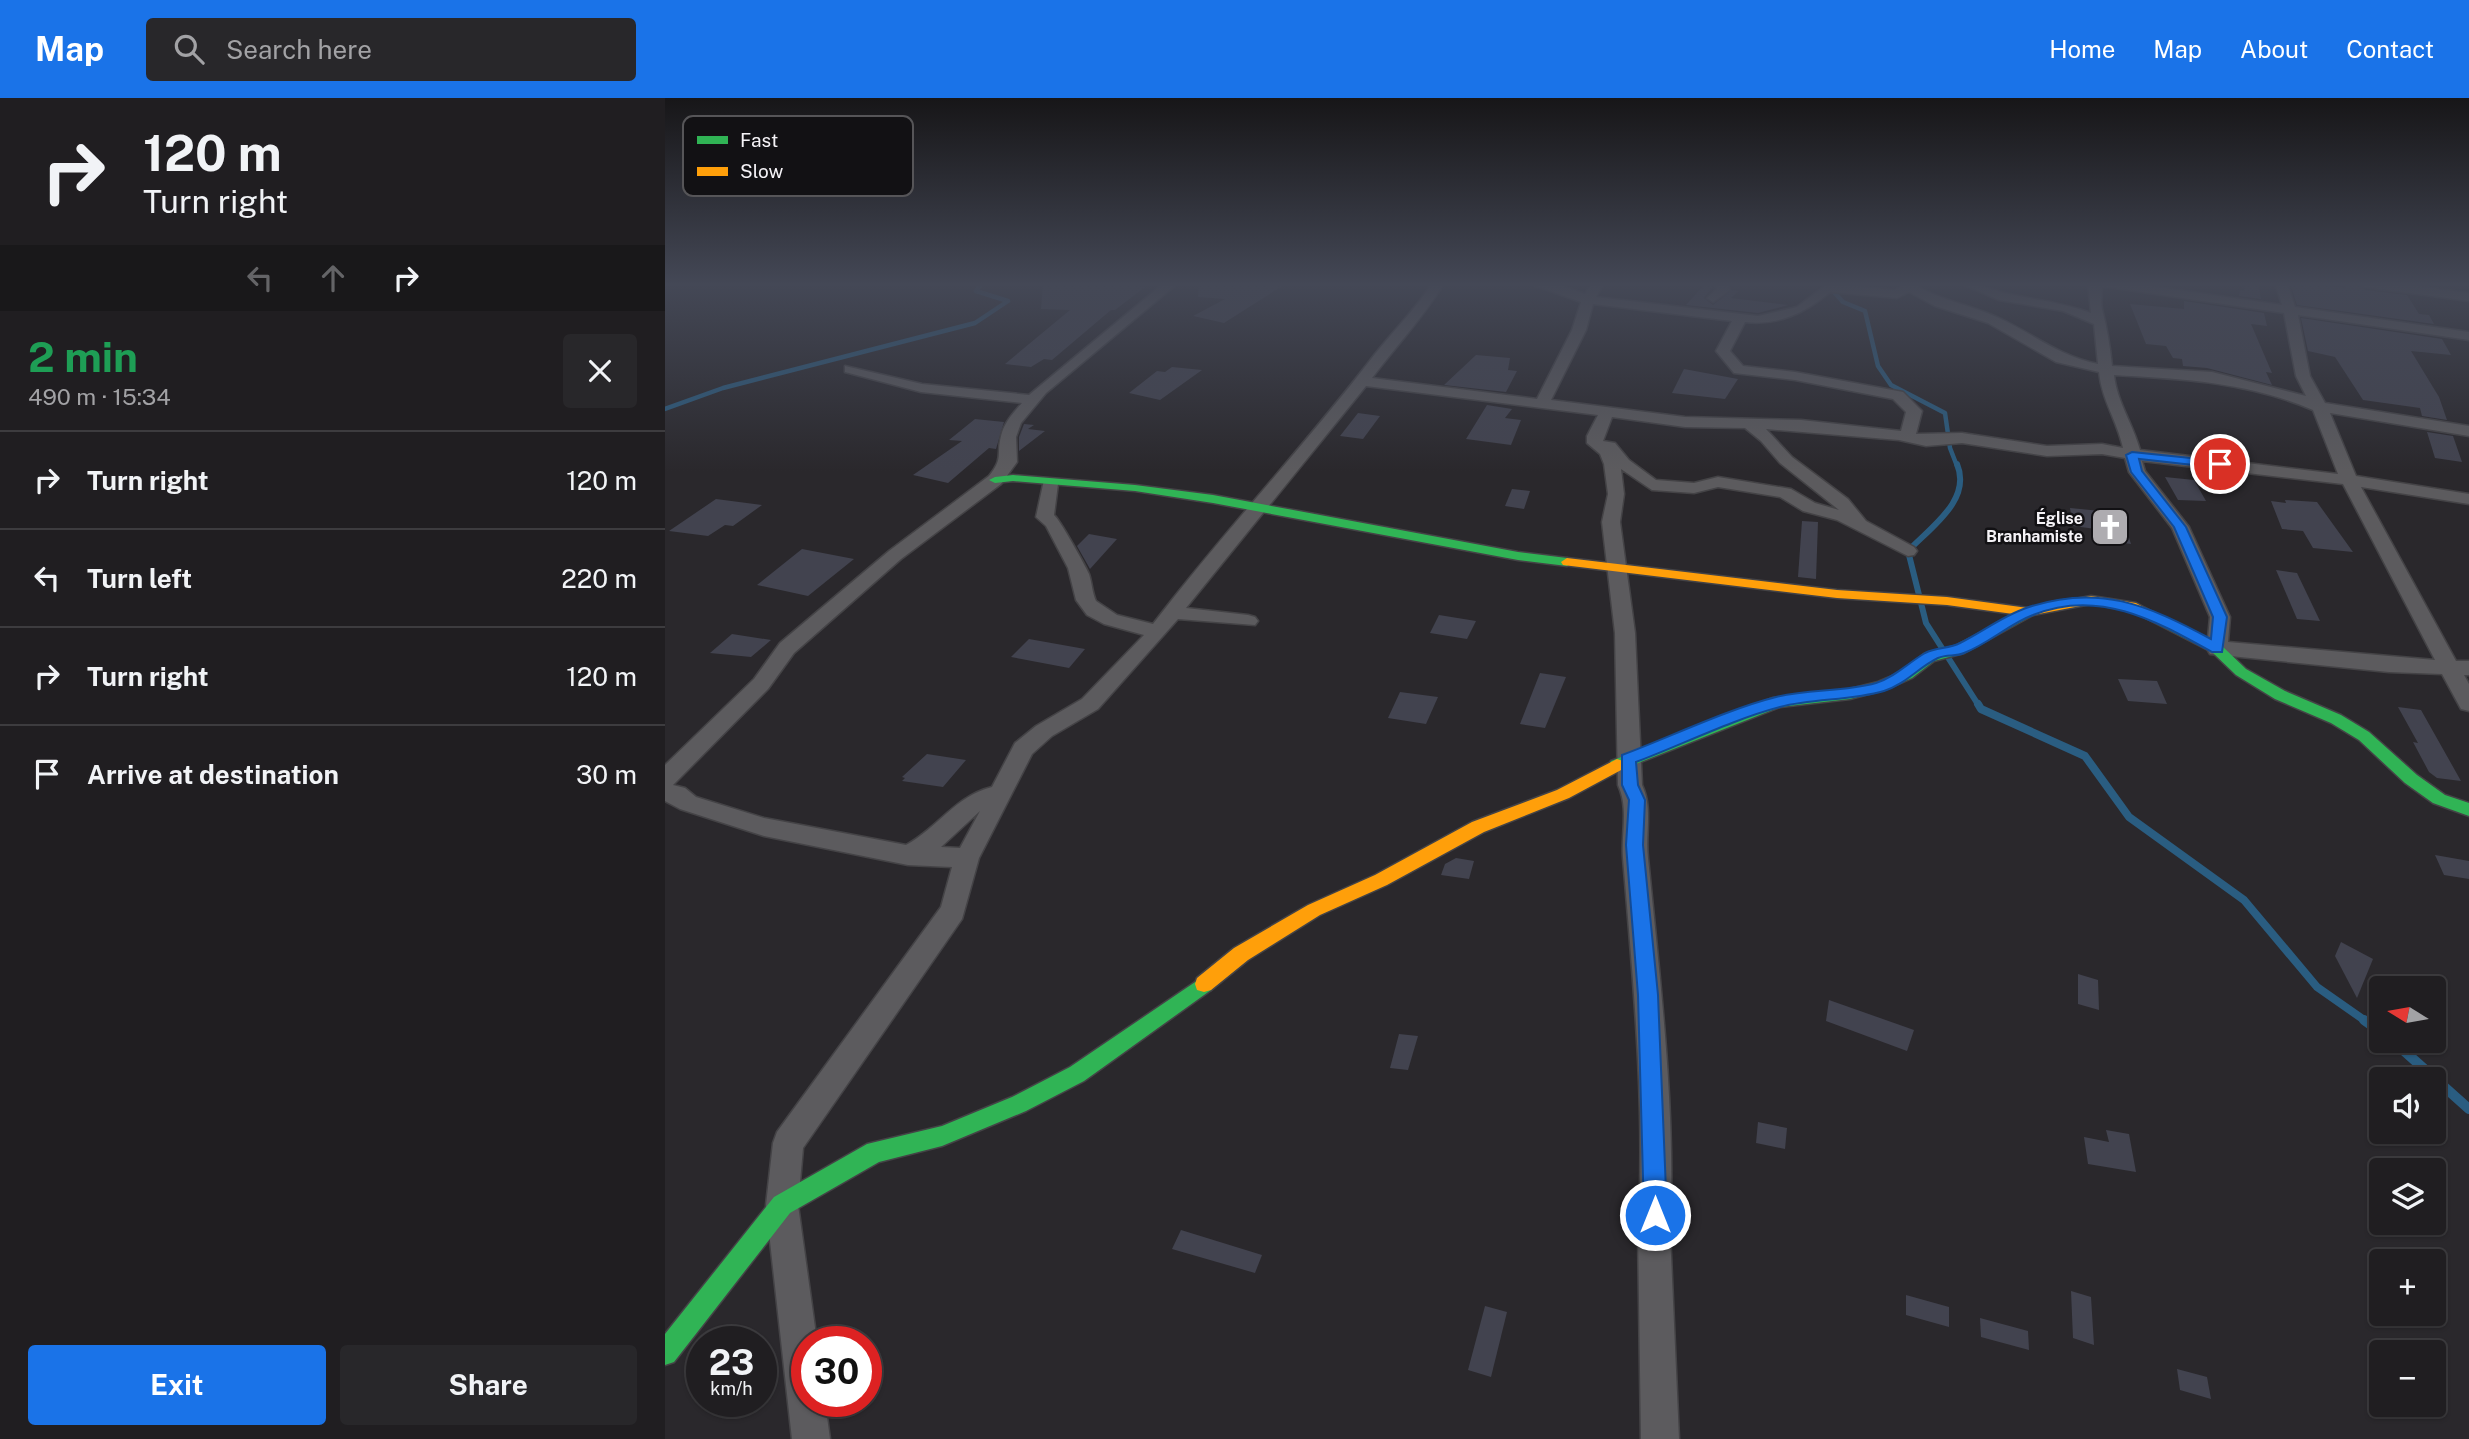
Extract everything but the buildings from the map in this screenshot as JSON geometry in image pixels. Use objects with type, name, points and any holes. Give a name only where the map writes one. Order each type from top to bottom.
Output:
[{"type":"street","points":[[665,779],[761,684],[787,648],[895,555],[995,480],[1009,462],[1008,437],[1014,422],[1052,380],[1097,346]]},
{"type":"street","points":[[811,1439],[782,1205],[788,1143],[953,911],[967,858],[1024,749],[1044,731],[1090,704],[1158,632],[1390,346]]},
{"type":"street","points":[[1541,405],[1571,346]]},
{"type":"street","points":[[1726,346],[1723,351],[1739,370],[1795,376],[1898,395],[1914,411],[1908,436]]},
{"type":"street","points":[[2038,346],[2061,359],[2108,370],[2212,376],[2293,396],[2319,407],[2469,431]]},
{"type":"street","points":[[2101,346],[2108,370],[2109,395],[2126,427],[2137,472],[2180,527],[2220,617],[2217,649]]},
{"type":"street","points":[[2297,346],[2303,376],[2349,480],[2459,667],[2469,704]]},
{"type":"street","points":[[850,369],[921,388],[1033,400]]},
{"type":"street","points":[[1363,381],[1685,422],[1751,426],[1801,425],[1908,436],[1926,441],[1956,437],[2047,451],[2102,449],[2132,455],[2349,480],[2469,499]]},
{"type":"street","points":[[1608,411],[1595,436],[1595,443],[1607,452],[1612,464],[1616,494],[1611,522],[1614,566],[1625,634],[1630,785],[1637,800],[1634,845],[1648,995],[1656,1198],[1654,1232],[1660,1439]]},
{"type":"street","points":[[1751,426],[1765,433],[1782,457],[1833,495],[1867,531]]},
{"type":"street","points":[[1595,436],[1652,485],[1694,488],[1718,482],[1785,494],[1809,507],[1843,516],[1908,551]]},
{"type":"street","points":[[995,480],[1030,479],[1050,484],[1135,488],[1518,555],[1837,594],[1947,601],[2028,612]]},
{"type":"street","points":[[1050,484],[1045,517],[1054,524],[1056,536],[1079,570],[1082,592],[1089,606],[1121,625],[1142,626],[1158,632]]},
{"type":"street","points":[[665,1353],[782,1205],[875,1152],[941,1136],[1019,1104],[1077,1074],[1154,1021],[1241,954],[1314,910],[1417,862],[1478,827],[1563,794],[1628,759],[1778,702],[1850,694],[1882,686],[1907,675],[1929,657],[1940,652],[1959,650],[2028,612],[2091,600],[2131,606],[2165,620],[2217,649],[2241,672],[2364,736],[2410,779],[2439,799],[2469,810]]},
{"type":"street","points":[[1173,612],[1248,621]]},
{"type":"street","points":[[2217,649],[2243,648],[2389,665],[2459,667]]},
{"type":"street","points":[[665,792],[677,794],[688,803],[764,827],[908,855],[967,858]]},
{"type":"street","points":[[908,855],[936,838],[956,813],[989,795],[999,794]]},
{"type":"waterway","points":[[665,409],[723,388],[887,346]]},
{"type":"waterway","points":[[1873,346],[1878,366],[1891,385],[1945,413],[1950,448],[1957,466]]},
{"type":"waterway","points":[[1957,464],[1960,477],[1954,501],[1938,522],[1908,551],[1926,623],[1979,706]]},
{"type":"waterway","points":[[1978,704],[1981,709],[2085,756],[2129,817],[2244,900],[2317,987],[2367,1022]]},
{"type":"waterway","points":[[2364,1020],[2369,1024]]},
{"type":"waterway","points":[[2408,1054],[2469,1109]]},
{"type":"traffic: fast","points":[[995,480],[1013,478],[1135,488],[1213,499],[1518,556],[1567,562]]},
{"type":"traffic: fast","points":[[1617,765],[1778,702],[1850,694],[1882,686],[1907,675],[1929,657],[1959,650],[2028,612]]},
{"type":"traffic: fast","points":[[2145,612],[2217,649],[2241,672],[2280,695],[2336,719],[2364,736],[2411,779],[2439,799],[2469,810]]},
{"type":"traffic: fast","points":[[665,1353],[782,1205],[875,1152],[942,1136],[1019,1104],[1077,1074],[1204,984]]},
{"type":"traffic: slow","points":[[1567,562],[1837,594],[1947,601],[2028,612],[2091,600],[2131,606],[2145,612]]},
{"type":"traffic: slow","points":[[1204,984],[1241,954],[1314,910],[1381,880],[1478,827],[1563,794],[1617,765]]},
{"type":"place","name":"Église Branhamiste","points":[[2110,527]]},
{"type":"route","points":[[1655,1215],[1648,995],[1639,916],[1638,863],[1634,845],[1637,800],[1630,785],[1628,759],[1778,702],[1850,694],[1882,686],[1907,675],[1929,657],[1940,652],[1959,650],[2028,612],[2055,604],[2091,600],[2131,606],[2165,620],[2217,649],[2220,617],[2180,527],[2137,472],[2132,455],[2220,464]]}]
